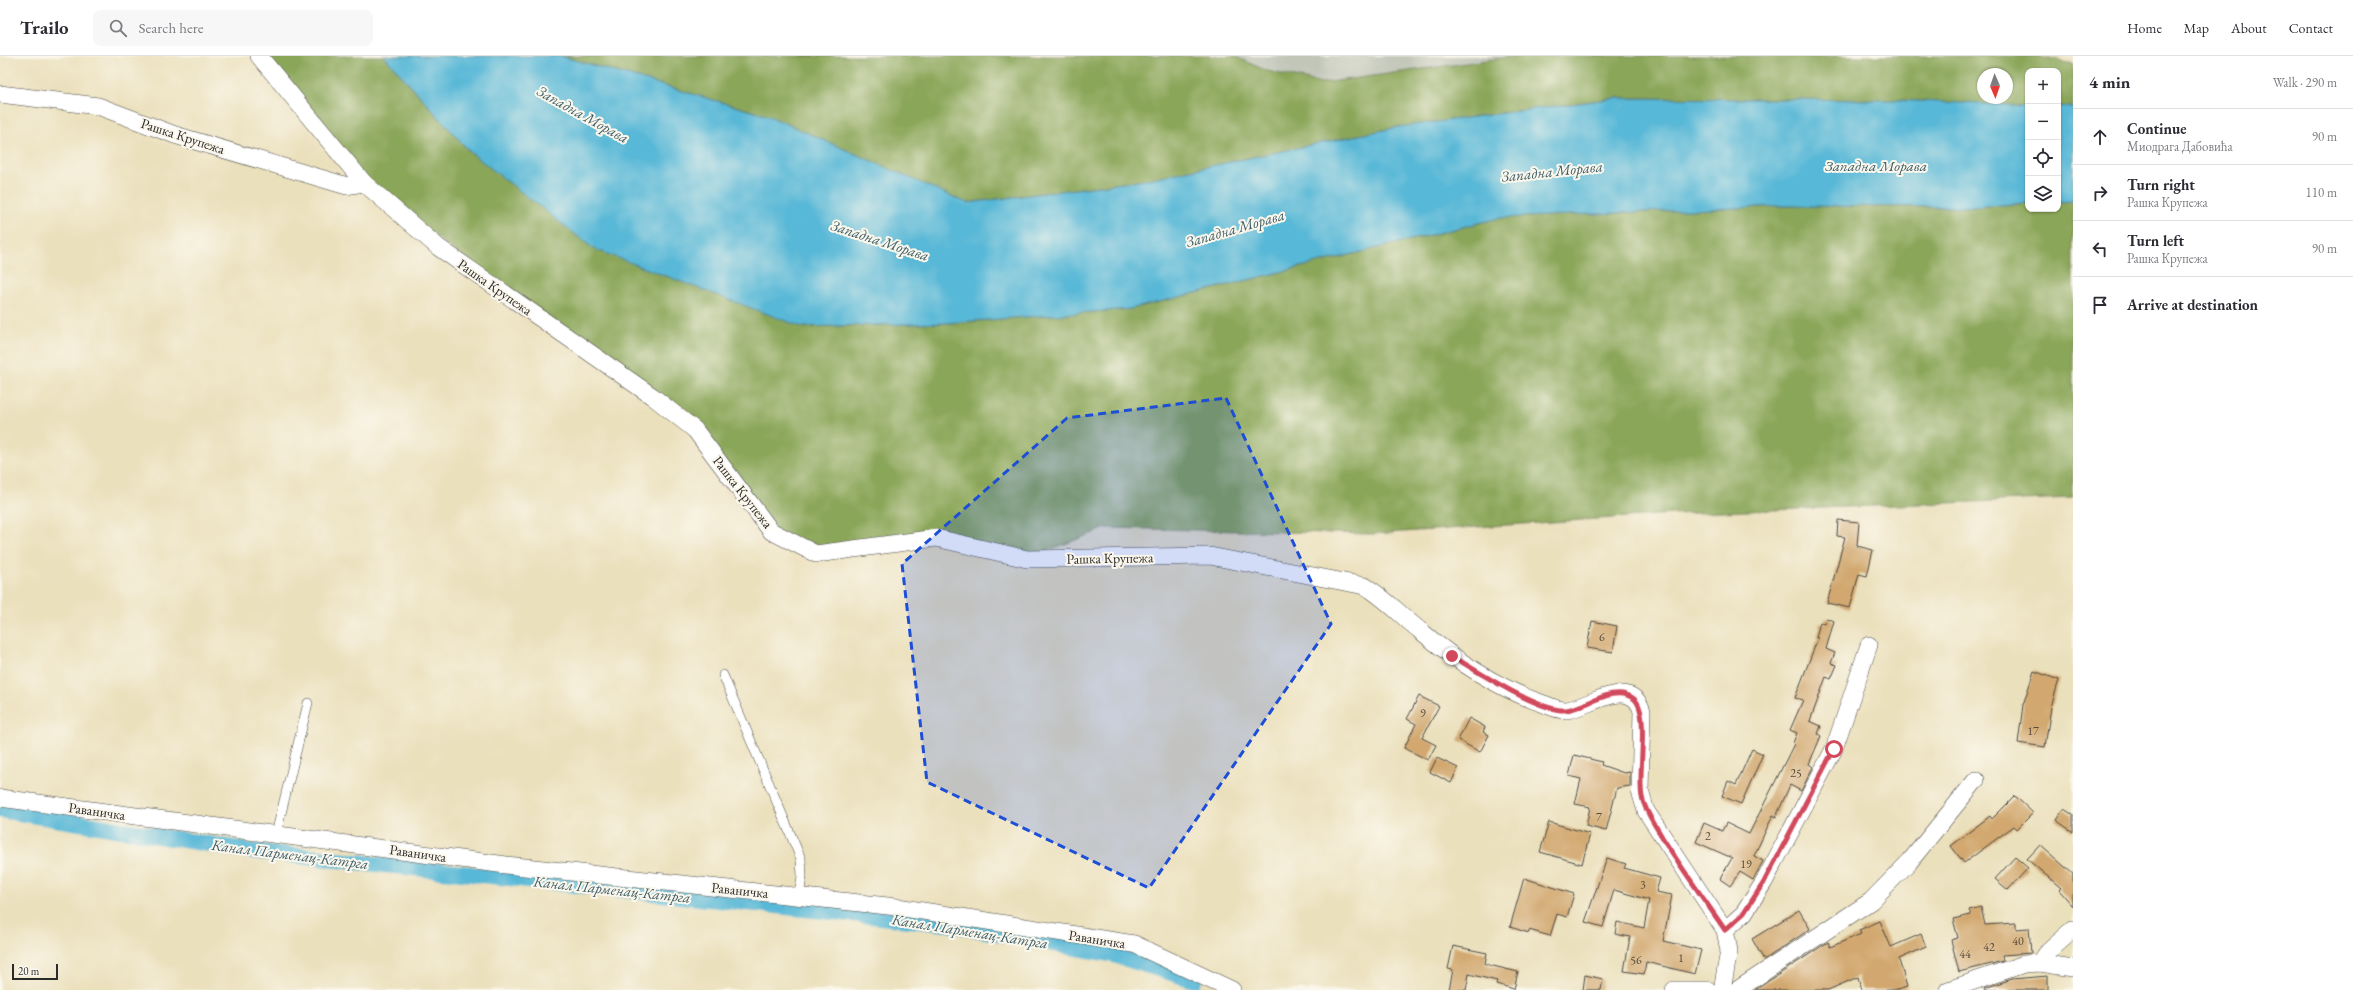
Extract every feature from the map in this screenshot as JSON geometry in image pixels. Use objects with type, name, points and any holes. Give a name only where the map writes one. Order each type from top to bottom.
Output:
[{"type":"street","name":"Рашка Крупежа","points":[[259,56],[364,183],[438,247],[652,396],[695,430],[771,531],[816,554],[936,538],[1027,559],[1210,556],[1365,586],[1383,597],[1421,632],[1478,673],[1525,698],[1560,710],[1573,708],[1606,696],[1619,695],[1632,697],[1639,703],[1642,711],[1640,791],[1646,811],[1725,930],[1729,951],[1722,990]]},
{"type":"street","name":"Рашка Крупежа","points":[[0,94],[98,106],[175,135],[347,186],[364,183]]},
{"type":"street","points":[[1725,930],[1744,913],[1764,882],[1834,749],[1869,646]]},
{"type":"street","points":[[1737,990],[1871,901],[1932,835],[1976,780]]},
{"type":"street","name":"Раваничка","points":[[0,798],[506,865],[897,907],[1134,944],[1232,990]]},
{"type":"street","points":[[2040,963],[2049,950],[2073,929]]},
{"type":"street","points":[[1948,990],[2008,968],[2040,963],[2073,968]]},
{"type":"street","points":[[1674,990],[1708,990]]},
{"type":"lane","points":[[723,675],[801,859],[802,876],[799,897]]},
{"type":"lane","points":[[276,834],[308,703]]},
{"type":"highlighted area","points":[[1226,398],[1331,624],[1149,888],[927,782],[902,564],[1067,418]]},
{"type":"shaded area","points":[[1234,56],[1545,56],[1510,57],[1322,83],[1267,71]]},
{"type":"green space","points":[[259,56],[384,56],[470,152],[802,327],[948,323],[1131,309],[1499,218],[1783,206],[1974,207],[2025,203],[2025,212],[2061,212],[2061,202],[2073,201],[2073,498],[1672,514],[1373,534],[1106,528],[1027,559],[936,538],[816,554],[771,531],[695,430],[364,183]]},
{"type":"green space","points":[[561,56],[1234,56],[1267,71],[1322,83],[1510,57],[1539,56],[2036,56],[2073,64],[2073,108],[2061,107],[2061,68],[2025,68],[2025,106],[1984,104],[2013,104],[2013,68],[1977,68],[1977,104],[1897,100],[1616,98],[1398,127],[1138,181],[966,203],[769,116]]},
{"type":"water","name":"Западна Морава","points":[[384,56],[561,56],[769,116],[967,203],[1138,181],[1398,127],[1616,98],[1897,100],[2025,106],[2025,203],[1974,207],[1783,206],[1499,218],[1131,309],[948,323],[802,327],[594,249],[470,152]]},
{"type":"water","points":[[2061,107],[2073,108],[2073,201],[2061,202]]},
{"type":"building","points":[[1838,520],[1859,522],[1857,546],[1873,550],[1867,576],[1859,574],[1850,608],[1827,603],[1845,537],[1837,536]]},
{"type":"building","points":[[1826,618],[1834,621],[1826,649],[1835,653],[1831,663],[1837,665],[1831,679],[1826,677],[1810,721],[1821,726],[1818,734],[1821,736],[1809,764],[1813,767],[1801,791],[1790,785],[1776,817],[1773,815],[1754,856],[1763,861],[1753,880],[1740,872],[1730,886],[1720,879],[1732,858],[1696,842],[1704,823],[1722,831],[1726,823],[1749,834],[1794,744],[1793,743],[1797,733],[1790,730],[1803,700],[1795,698],[1818,638],[1816,638],[1820,622],[1824,624]]},
{"type":"building","points":[[1592,621],[1617,626],[1613,652],[1587,648]]},
{"type":"building","points":[[2034,671],[2059,680],[2051,707],[2045,747],[2018,743],[2023,705]]},
{"type":"building","points":[[1419,696],[1439,706],[1422,738],[1436,745],[1428,760],[1404,748],[1416,724],[1407,719]]},
{"type":"building","points":[[1469,718],[1485,727],[1483,732],[1489,735],[1480,752],[1458,740]]},
{"type":"building","points":[[1752,749],[1763,754],[1741,804],[1722,796],[1728,781],[1736,785]]},
{"type":"building","points":[[1574,755],[1602,762],[1601,765],[1624,773],[1630,772],[1630,786],[1617,788],[1606,831],[1586,826],[1590,807],[1575,804],[1581,779],[1569,776]]},
{"type":"building","points":[[1437,758],[1458,768],[1451,783],[1430,772]]},
{"type":"building","points":[[2015,796],[2033,813],[2017,829],[2014,826],[1964,863],[1951,846],[1990,816],[1992,819]]},
{"type":"building","points":[[2064,809],[2073,815],[2073,832],[2056,820]]},
{"type":"building","points":[[1549,822],[1590,834],[1582,864],[1540,852]]},
{"type":"building","points":[[2040,845],[2073,874],[2073,906],[2059,890],[2061,888],[2027,859]]},
{"type":"building","points":[[2015,857],[2028,868],[2008,890],[1995,879]]},
{"type":"building","points":[[1607,858],[1626,864],[1624,868],[1660,878],[1656,892],[1672,895],[1663,941],[1701,950],[1695,974],[1646,962],[1644,974],[1624,971],[1630,937],[1615,934],[1617,922],[1644,928],[1649,900],[1614,890],[1603,927],[1585,922]]},
{"type":"building","points":[[1524,878],[1574,894],[1567,917],[1557,914],[1550,936],[1529,930],[1529,933],[1510,927]]},
{"type":"building","points":[[1981,907],[1985,925],[2016,923],[2016,929],[2029,928],[2031,953],[2002,955],[2003,961],[1959,972],[1951,940],[1958,938],[1953,919],[1971,915],[1969,910]]},
{"type":"building","points":[[1799,910],[1810,929],[1764,960],[1752,939]]},
{"type":"building","points":[[1880,921],[1891,947],[1921,934],[1926,947],[1899,959],[1907,987],[1897,990],[1862,990],[1858,977],[1828,990],[1755,990],[1828,942],[1830,947],[1861,934],[1859,930]]},
{"type":"building","points":[[1453,946],[1487,953],[1485,964],[1518,972],[1514,989],[1496,984],[1497,981],[1469,974],[1466,990],[1449,990],[1453,970],[1448,969]]},
{"type":"building","points":[[1585,975],[1603,979],[1601,990],[1583,990]]},
{"type":"building","points":[[2048,976],[2048,990],[1986,990],[1985,988],[2012,979]]},
{"type":"waterway","name":"Канал Парменац-Катрга","points":[[0,810],[251,851],[947,924],[1114,955],[1194,980]]},
{"type":"route","points":[[1452,656],[1478,673],[1525,698],[1560,710],[1567,710],[1606,696],[1619,695],[1632,697],[1639,703],[1643,721],[1640,791],[1646,811],[1673,855],[1725,930],[1744,913],[1764,882],[1834,749]]}]
